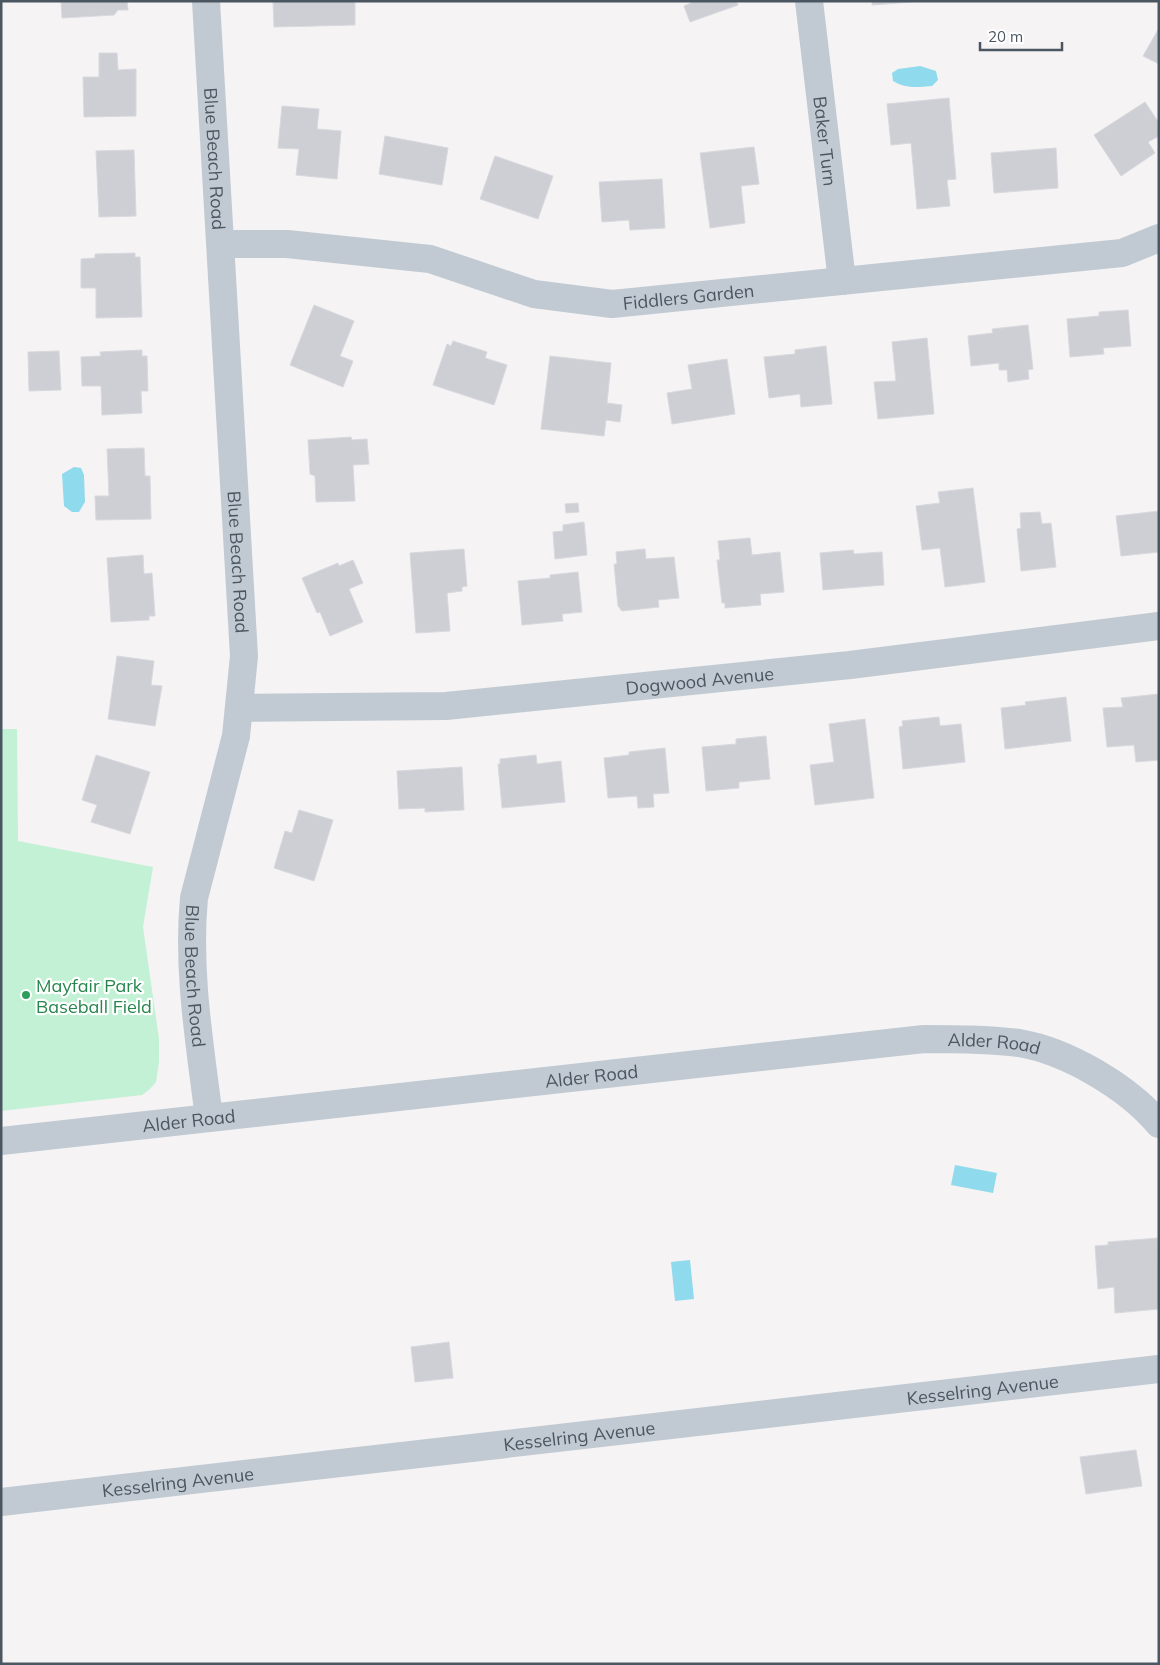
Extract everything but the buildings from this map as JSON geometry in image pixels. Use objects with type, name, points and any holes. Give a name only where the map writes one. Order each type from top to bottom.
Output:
[{"type":"street","name":"Blue Beach Road","points":[[206,1],[244,656],[236,736],[194,898],[191,925],[194,994],[209,1118]]},
{"type":"street","name":"Baker Turn","points":[[810,1],[842,281]]},
{"type":"street","name":"Fiddlers Garden","points":[[221,244],[286,244],[430,259],[534,294],[612,304],[1122,253],[1159,238]]},
{"type":"street","name":"Dogwood Avenue","points":[[239,708],[446,706],[850,665],[1159,626]]},
{"type":"street","name":"Alder Road","points":[[1,1141],[914,1040],[975,1039],[1020,1044],[1055,1053],[1092,1070],[1124,1091],[1159,1124]]},
{"type":"street","name":"Kesselring Avenue","points":[[1,1502],[1159,1369]]},
{"type":"green space","points":[[1,729],[17,729],[18,841],[153,867],[143,927],[159,1039],[159,1062],[156,1082],[142,1095],[1,1111]]},
{"type":"water","points":[[920,66],[936,71],[938,80],[932,86],[907,86],[893,81],[892,73],[898,69]]},
{"type":"water","points":[[74,467],[81,468],[84,475],[85,502],[79,512],[72,512],[64,506],[62,474]]},
{"type":"water","points":[[955,1165],[997,1173],[993,1193],[951,1185]]},
{"type":"water","points":[[690,1260],[694,1299],[675,1301],[671,1262]]},
{"type":"place","name":"Mayfair Park Baseball Field","points":[[26,995]]}]
